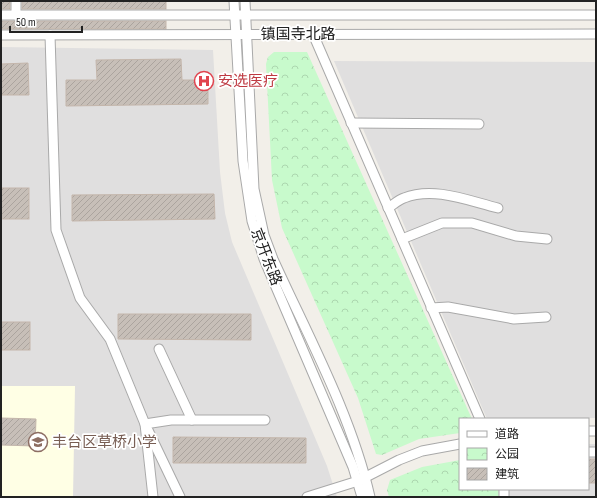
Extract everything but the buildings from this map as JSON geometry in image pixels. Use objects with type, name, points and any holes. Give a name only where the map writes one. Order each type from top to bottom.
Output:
[{"type":"street","points":[[16,1],[16,14]]},
{"type":"street","name":"京开东路","points":[[234,1],[243,162],[254,227],[264,259],[370,497]]},
{"type":"street","name":"京开东路","points":[[245,1],[254,189],[264,235],[273,259],[340,406],[362,479],[362,497]]},
{"type":"street","name":"镇国寺北路","points":[[1,14],[596,15]]},
{"type":"street","name":"镇国寺北路","points":[[1,35],[235,33],[596,34]]},
{"type":"street","points":[[313,34],[480,418]]},
{"type":"street","points":[[50,35],[56,230],[80,298],[110,339],[145,424],[180,497]]},
{"type":"street","points":[[352,123],[479,124]]},
{"type":"street","points":[[388,208],[403,198],[416,195],[433,194],[446,195],[498,208]]},
{"type":"street","points":[[402,238],[442,223],[457,223],[479,224],[516,236],[547,239]]},
{"type":"street","points":[[431,308],[448,307],[514,319],[546,318]]},
{"type":"street","points":[[159,349],[192,420]]},
{"type":"street","points":[[145,424],[171,420],[265,420]]},
{"type":"street","points":[[145,424],[153,497]]},
{"type":"street","points":[[307,497],[362,479],[399,460],[422,451],[459,444]]},
{"type":"shaded area","points":[[1,47],[213,50],[220,172],[225,213],[232,242],[327,466],[337,497],[1,497]]},
{"type":"shaded area","points":[[334,61],[596,62],[596,418],[487,418]]},
{"type":"shaded area","name":"丰台区草桥小学","points":[[1,386],[75,386],[73,497],[1,497]]},
{"type":"shaded area","points":[[589,444],[596,444],[596,497],[499,497],[498,490],[589,490]]},
{"type":"green space","points":[[274,52],[307,52],[472,418],[459,418],[459,433],[419,439],[382,455],[376,454],[358,398],[282,228],[272,180],[266,64],[268,57]]},
{"type":"green space","points":[[459,460],[459,490],[498,490],[499,497],[389,497],[387,490],[390,480],[422,467]]},
{"type":"place","name":"安选医疗","points":[[204,81]]},
{"type":"place","name":"丰台区草桥小学","points":[[38,442]]}]
